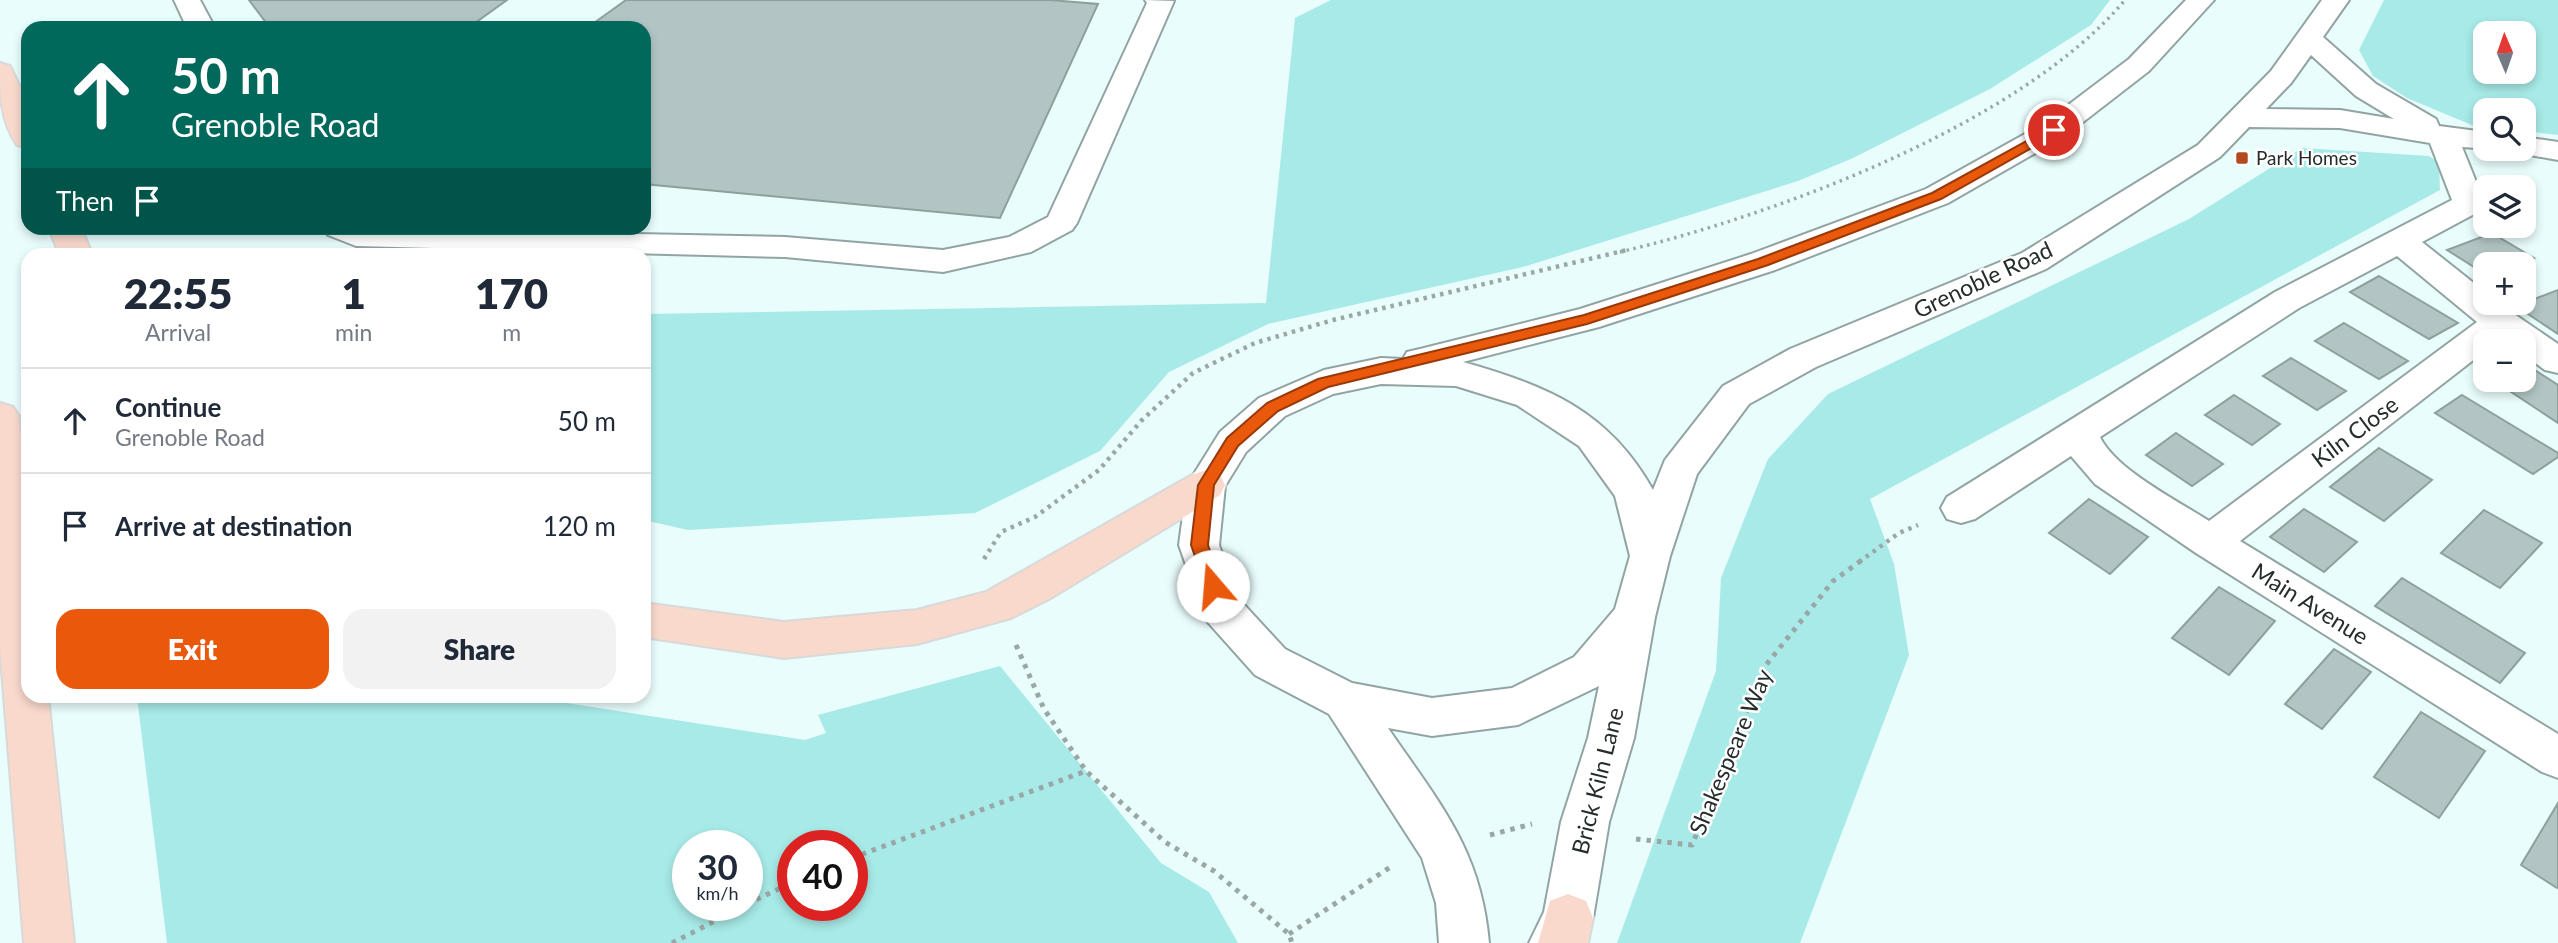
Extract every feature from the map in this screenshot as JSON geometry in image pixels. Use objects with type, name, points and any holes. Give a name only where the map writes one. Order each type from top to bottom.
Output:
[{"type":"main road","points":[[0,72],[21,122]]},
{"type":"main road","points":[[0,416],[21,642]]},
{"type":"main road","points":[[651,621],[784,640],[917,627],[996,606],[1034,587],[1206,485]]},
{"type":"main road","points":[[27,703],[49,943]]},
{"type":"street","points":[[187,0],[198,21]]},
{"type":"street","points":[[354,235],[785,247],[943,261],[1018,245],[1061,223],[1161,1],[1158,0]]},
{"type":"street","points":[[1634,617],[1589,670],[1518,706],[1432,717],[1345,701],[1270,662],[1220,607],[1199,545],[1206,485],[1233,442],[1272,407],[1324,383],[1587,319],[1763,262],[1937,196],[2054,130],[2139,65],[2201,0]]},
{"type":"street","name":"Grenoble Road","points":[[1634,617],[1650,556],[1679,470],[1736,395],[1803,358],[2034,261],[2209,151],[2245,118],[2281,77],[2336,0]]},
{"type":"street","points":[[1961,508],[2287,300],[2469,204],[2442,136],[2366,90],[2309,39]]},
{"type":"street","points":[[2245,118],[2340,119],[2473,140]]},
{"type":"street","points":[[2536,148],[2558,151]]},
{"type":"street","points":[[2399,241],[2500,323],[2558,361]]},
{"type":"street","name":"Kiln Close","points":[[2210,542],[2500,323]]},
{"type":"street","points":[[1381,371],[1457,373],[1530,396],[1592,436],[1634,492],[1650,556]]},
{"type":"street","name":"Main Avenue","points":[[2079,432],[2090,456],[2109,474],[2210,542],[2558,758]]},
{"type":"street","name":"Brick Kiln Lane","points":[[1561,935],[1585,822],[1611,738],[1634,617]]},
{"type":"street","points":[[1345,701],[1443,849],[1461,903],[1464,943]]},
{"type":"path","points":[[1292,943],[1289,934],[1223,879],[1165,842],[1086,771],[1044,709],[996,606],[983,557],[1002,532],[1035,517],[1099,470],[1142,420],[1193,373],[1255,343],[1333,320],[1650,244],[1779,204],[1907,152],[2004,99],[2099,31],[2125,0]]},
{"type":"path","name":"Shakespeare Way","points":[[1638,840],[1692,845],[1766,665],[1824,591],[1833,581],[1899,533],[1961,508]]},
{"type":"path","points":[[868,852],[1086,771]]},
{"type":"path","points":[[672,943],[714,921]]},
{"type":"shaded area","points":[[1331,0],[2110,0],[2091,25],[1990,89],[1853,158],[1798,181],[1523,267],[1268,324],[1169,372],[1100,451],[975,513],[688,530],[651,522],[651,314],[1266,303],[1295,18]]},
{"type":"shaded area","points":[[2384,0],[2558,0],[2558,135],[2536,132],[2536,98],[2473,98],[2473,126],[2407,98],[2373,76],[2359,50]]},
{"type":"shaded area","points":[[2302,148],[2429,156],[2439,163],[2440,190],[1870,499],[1894,564],[1909,655],[1800,943],[1617,943],[1716,671],[1721,578],[1768,459],[1828,394],[2189,219]]},
{"type":"shaded area","points":[[1000,666],[1161,863],[1209,892],[1238,943],[167,943],[138,703],[567,703],[805,740],[826,733],[818,715]]},
{"type":"building","points":[[249,0],[507,0],[478,21],[265,21]]},
{"type":"building","points":[[626,0],[1050,0],[1098,4],[1000,218],[651,185],[651,21],[597,21]]},
{"type":"building","points":[[2479,238],[2500,238],[2524,252],[2473,252],[2473,266],[2447,250]]},
{"type":"building","points":[[2379,276],[2458,323],[2429,339],[2350,292]]},
{"type":"building","points":[[2558,290],[2558,334],[2530,315],[2536,315],[2536,298]]},
{"type":"building","points":[[2344,323],[2408,361],[2379,379],[2315,341]]},
{"type":"building","points":[[2291,358],[2346,391],[2317,410],[2263,376]]},
{"type":"building","points":[[2536,371],[2558,385],[2558,423],[2511,392],[2536,392]]},
{"type":"building","points":[[2234,395],[2280,424],[2252,445],[2205,415]]},
{"type":"building","points":[[2462,395],[2558,453],[2558,457],[2533,474],[2435,413]]},
{"type":"building","points":[[2176,433],[2223,464],[2192,486],[2146,455]]},
{"type":"building","points":[[2379,448],[2432,480],[2384,521],[2330,487]]},
{"type":"building","points":[[2089,499],[2148,537],[2110,574],[2049,533]]},
{"type":"building","points":[[2304,509],[2357,542],[2324,572],[2270,537]]},
{"type":"building","points":[[2484,510],[2542,543],[2500,588],[2441,553]]},
{"type":"building","points":[[2402,578],[2525,653],[2500,683],[2375,606]]},
{"type":"building","points":[[2219,587],[2275,621],[2229,675],[2172,638]]},
{"type":"building","points":[[2334,649],[2371,672],[2322,729],[2285,704]]},
{"type":"building","points":[[2421,712],[2485,751],[2439,818],[2374,777]]},
{"type":"building","points":[[2558,803],[2558,887],[2557,888],[2521,865]]},
{"type":"place","name":"Park Homes","points":[[2242,158]]},
{"type":"route","points":[[1213,586],[1199,545],[1206,485],[1233,442],[1272,407],[1324,383],[1587,319],[1763,262],[1937,196],[2054,130]]}]
